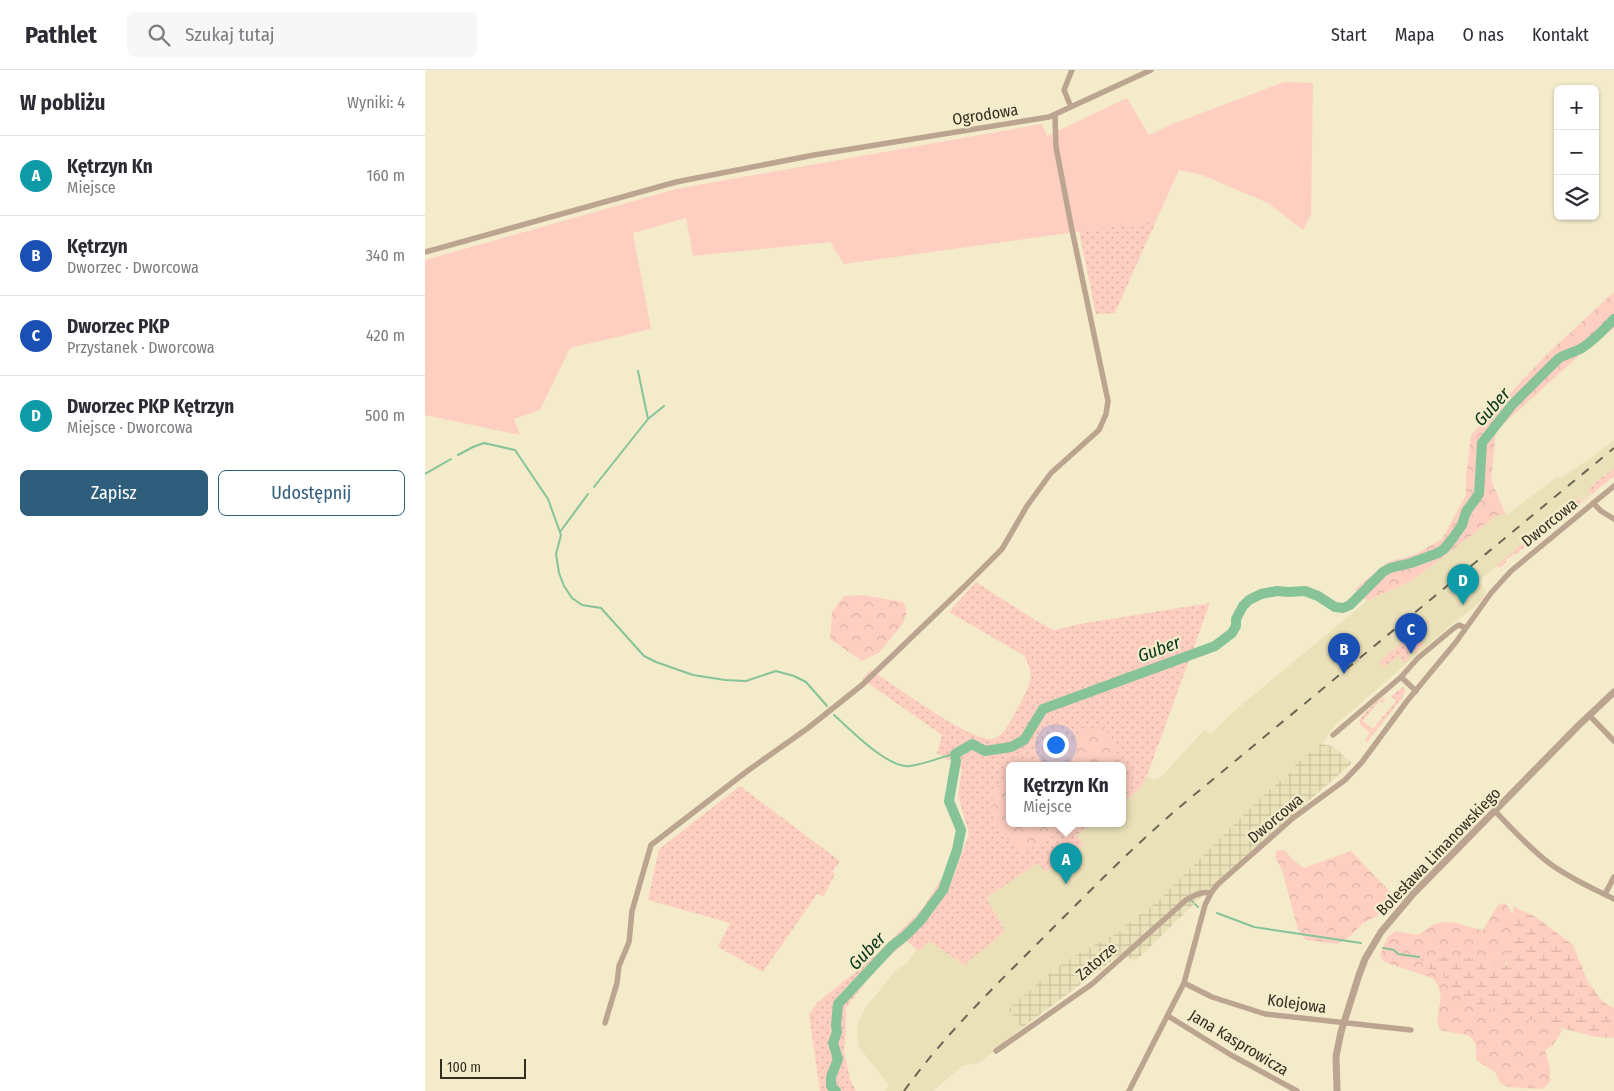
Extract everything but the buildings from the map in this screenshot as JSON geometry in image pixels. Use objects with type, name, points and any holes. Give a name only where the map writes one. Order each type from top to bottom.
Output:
[{"type":"street","points":[[1071,107],[1064,90],[1072,70]]},
{"type":"street","name":"Ogrodowa","points":[[425,252],[676,182],[814,155],[1049,118],[1151,70]]},
{"type":"street","points":[[605,1023],[617,983],[619,966],[629,942],[632,911],[651,845],[746,772],[808,728],[862,685],[1002,549],[1027,506],[1051,473],[1099,430],[1106,414],[1108,401],[1056,147],[1057,127],[1055,115]]},
{"type":"street","name":"Dworcowa","points":[[1129,1091],[1185,983],[1205,905],[1217,885],[1293,818],[1345,780],[1362,762],[1382,732],[1466,628],[1505,576],[1614,486]]},
{"type":"street","points":[[1593,504],[1614,520]]},
{"type":"street","points":[[1333,734],[1401,677],[1418,658],[1454,628],[1459,625],[1466,628]]},
{"type":"street","points":[[1401,677],[1416,691]]},
{"type":"street","name":"Bolesława Limanowskiego","points":[[1337,1091],[1337,1056],[1344,1022],[1365,959],[1381,932],[1413,894],[1614,692]]},
{"type":"street","points":[[1589,715],[1614,741]]},
{"type":"street","points":[[1495,811],[1549,863],[1570,877],[1614,899]]},
{"type":"street","points":[[1605,894],[1614,876]]},
{"type":"street","name":"Zatorze","points":[[996,1051],[1092,984],[1186,900],[1199,892],[1211,893]]},
{"type":"street","name":"Kolejowa","points":[[1185,983],[1212,997],[1265,1014],[1411,1030]]},
{"type":"street","name":"Jana Kasprowicza","points":[[1168,1016],[1231,1055],[1297,1091]]},
{"type":"shaded area","points":[[1614,440],[1614,468],[1588,489],[1591,493],[1581,501],[1578,498],[1479,581],[1486,591],[1483,599],[1334,726],[1323,743],[1258,800],[1157,902],[1124,926],[1126,929],[1083,951],[1008,1009],[1022,1028],[979,1063],[962,1066],[933,1091],[885,1091],[889,1085],[858,1046],[857,1025],[866,1007],[896,970],[907,963],[953,901],[1069,827],[1126,827],[1126,790],[1149,776],[1154,780],[1161,777],[1204,730],[1211,734],[1233,712],[1367,601],[1413,580],[1498,514],[1506,515],[1557,477],[1560,478]]},
{"type":"shaded area","points":[[1321,744],[1332,746],[1352,763],[1224,875],[1135,961],[1121,954],[1022,1028],[1008,1009],[1056,968],[1083,951],[1125,929],[1124,926],[1157,902],[1258,800],[1292,771],[1295,765]]},
{"type":"green space","points":[[1284,82],[1313,83],[1311,215],[1303,230],[1268,203],[1202,175],[1179,170],[1156,221],[844,264],[830,242],[693,256],[686,218],[633,233],[651,329],[570,348],[540,410],[514,419],[520,435],[425,415],[425,260],[676,189],[1042,124],[1047,136],[1127,98],[1149,135],[1175,123]]},
{"type":"green space","points":[[1156,221],[1115,313],[1096,314],[1079,231]]},
{"type":"green space","points":[[1614,292],[1614,328],[1593,343],[1496,431],[1491,480],[1506,515],[1498,515],[1413,580],[1367,601],[1355,589],[1388,562],[1414,555],[1442,539],[1466,495],[1471,435],[1546,355]]},
{"type":"green space","points":[[1614,468],[1614,476],[1559,521],[1551,523],[1546,527],[1535,539],[1533,538],[1528,542],[1499,568],[1497,565],[1578,498],[1582,501],[1591,493],[1588,489]]},
{"type":"green space","points":[[976,582],[1054,630],[1210,603],[1148,773],[1140,789],[1126,799],[1126,762],[1006,762],[1006,827],[1087,827],[1076,835],[1084,844],[1045,872],[1038,863],[986,898],[1005,931],[964,965],[929,941],[918,951],[907,941],[874,971],[846,1008],[844,1051],[850,1079],[856,1091],[820,1091],[809,1014],[817,1003],[877,954],[923,908],[940,880],[951,883],[969,834],[958,796],[962,768],[937,753],[942,735],[862,679],[871,670],[951,723],[983,738],[993,739],[1001,734],[1009,724],[1029,685],[1029,668],[1023,655],[949,612]]},
{"type":"green space","points":[[863,595],[903,602],[907,611],[903,623],[880,652],[862,661],[830,639],[832,612],[844,596]]},
{"type":"green space","points":[[1434,616],[1417,634],[1419,638],[1412,644],[1414,647],[1420,640],[1424,645],[1415,653],[1412,651],[1408,654],[1410,657],[1405,662],[1399,658],[1402,656],[1400,655],[1384,667],[1379,662]]},
{"type":"green space","points":[[1403,687],[1406,690],[1402,698],[1367,742],[1365,740],[1370,733],[1360,724],[1359,720],[1374,704],[1381,699],[1385,698],[1383,703],[1379,701],[1363,721],[1373,729],[1396,701],[1391,696]]},
{"type":"green space","points":[[1103,722],[1121,762],[1036,762]]},
{"type":"green space","points":[[1126,774],[1130,783],[1126,786]]},
{"type":"green space","points":[[1006,780],[1006,827],[1063,827],[1025,852],[1005,837],[992,815],[993,788]]},
{"type":"green space","points":[[740,786],[840,861],[832,872],[835,874],[824,896],[817,894],[763,972],[718,947],[730,923],[648,900],[659,849]]},
{"type":"green space","points":[[1277,850],[1285,850],[1292,859],[1304,868],[1351,851],[1396,898],[1395,901],[1389,904],[1377,916],[1363,923],[1348,938],[1337,944],[1306,940],[1298,930],[1282,870],[1275,857]]},
{"type":"green space","points":[[1505,903],[1513,914],[1516,936],[1512,955],[1501,969],[1554,1017],[1562,1031],[1553,1045],[1545,1050],[1550,1069],[1550,1082],[1543,1089],[1508,1087],[1501,1084],[1495,1072],[1476,1060],[1476,1045],[1470,1036],[1440,1030],[1438,1016],[1441,997],[1440,991],[1432,978],[1384,962],[1380,955],[1387,938],[1395,931],[1418,935],[1434,925],[1445,922],[1483,930],[1498,905]]},
{"type":"green space","points":[[1514,907],[1536,917],[1573,945],[1587,980],[1603,1002],[1614,1008],[1614,1038],[1596,1037],[1484,1008],[1449,988],[1442,972],[1426,968],[1419,957],[1468,957],[1507,965]]},
{"type":"waterway","name":"Guber","points":[[836,1091],[831,1086],[831,1077],[838,1059],[833,1043],[837,1032],[838,1004],[892,946],[920,921],[943,890],[957,850],[961,830],[949,801],[956,761],[955,754],[972,744],[985,751],[1011,747],[1024,740],[1043,709],[1215,646],[1232,633],[1236,626],[1236,619],[1243,606],[1249,600],[1261,594],[1277,591],[1305,591],[1318,596],[1335,607],[1343,608],[1350,605],[1383,572],[1438,553],[1453,538],[1462,525],[1466,512],[1479,494],[1482,443],[1512,405],[1558,359],[1585,346],[1614,319]]},
{"type":"waterway","points":[[638,371],[648,419]]},
{"type":"waterway","points":[[594,487],[648,419],[664,406]]},
{"type":"waterway","points":[[458,455],[484,443],[515,450],[548,499],[561,535],[556,554],[559,573],[564,586],[572,598],[582,605],[601,608],[644,656],[693,675],[725,680],[746,681],[776,671],[794,676],[806,682],[827,706]]},
{"type":"waterway","points":[[425,474],[451,459]]},
{"type":"waterway","points":[[560,532],[588,494]]},
{"type":"waterway","points":[[834,715],[870,747],[891,761],[901,765],[916,765],[955,754]]},
{"type":"waterway","points":[[1195,904],[1198,907]]},
{"type":"waterway","points":[[1217,913],[1254,927],[1361,943]]},
{"type":"waterway","points":[[1383,948],[1394,950],[1398,954],[1419,957]]},
{"type":"railway","points":[[904,1091],[951,1033],[985,997],[1133,849],[1194,795],[1614,448]]},
{"type":"place","name":"Dworzec PKP Kętrzyn","points":[[1463,605]]},
{"type":"place","name":"Dworzec PKP","points":[[1411,654]]},
{"type":"place","name":"Kętrzyn","points":[[1344,674]]},
{"type":"place","name":"Kętrzyn Kn","points":[[1066,884]]}]
